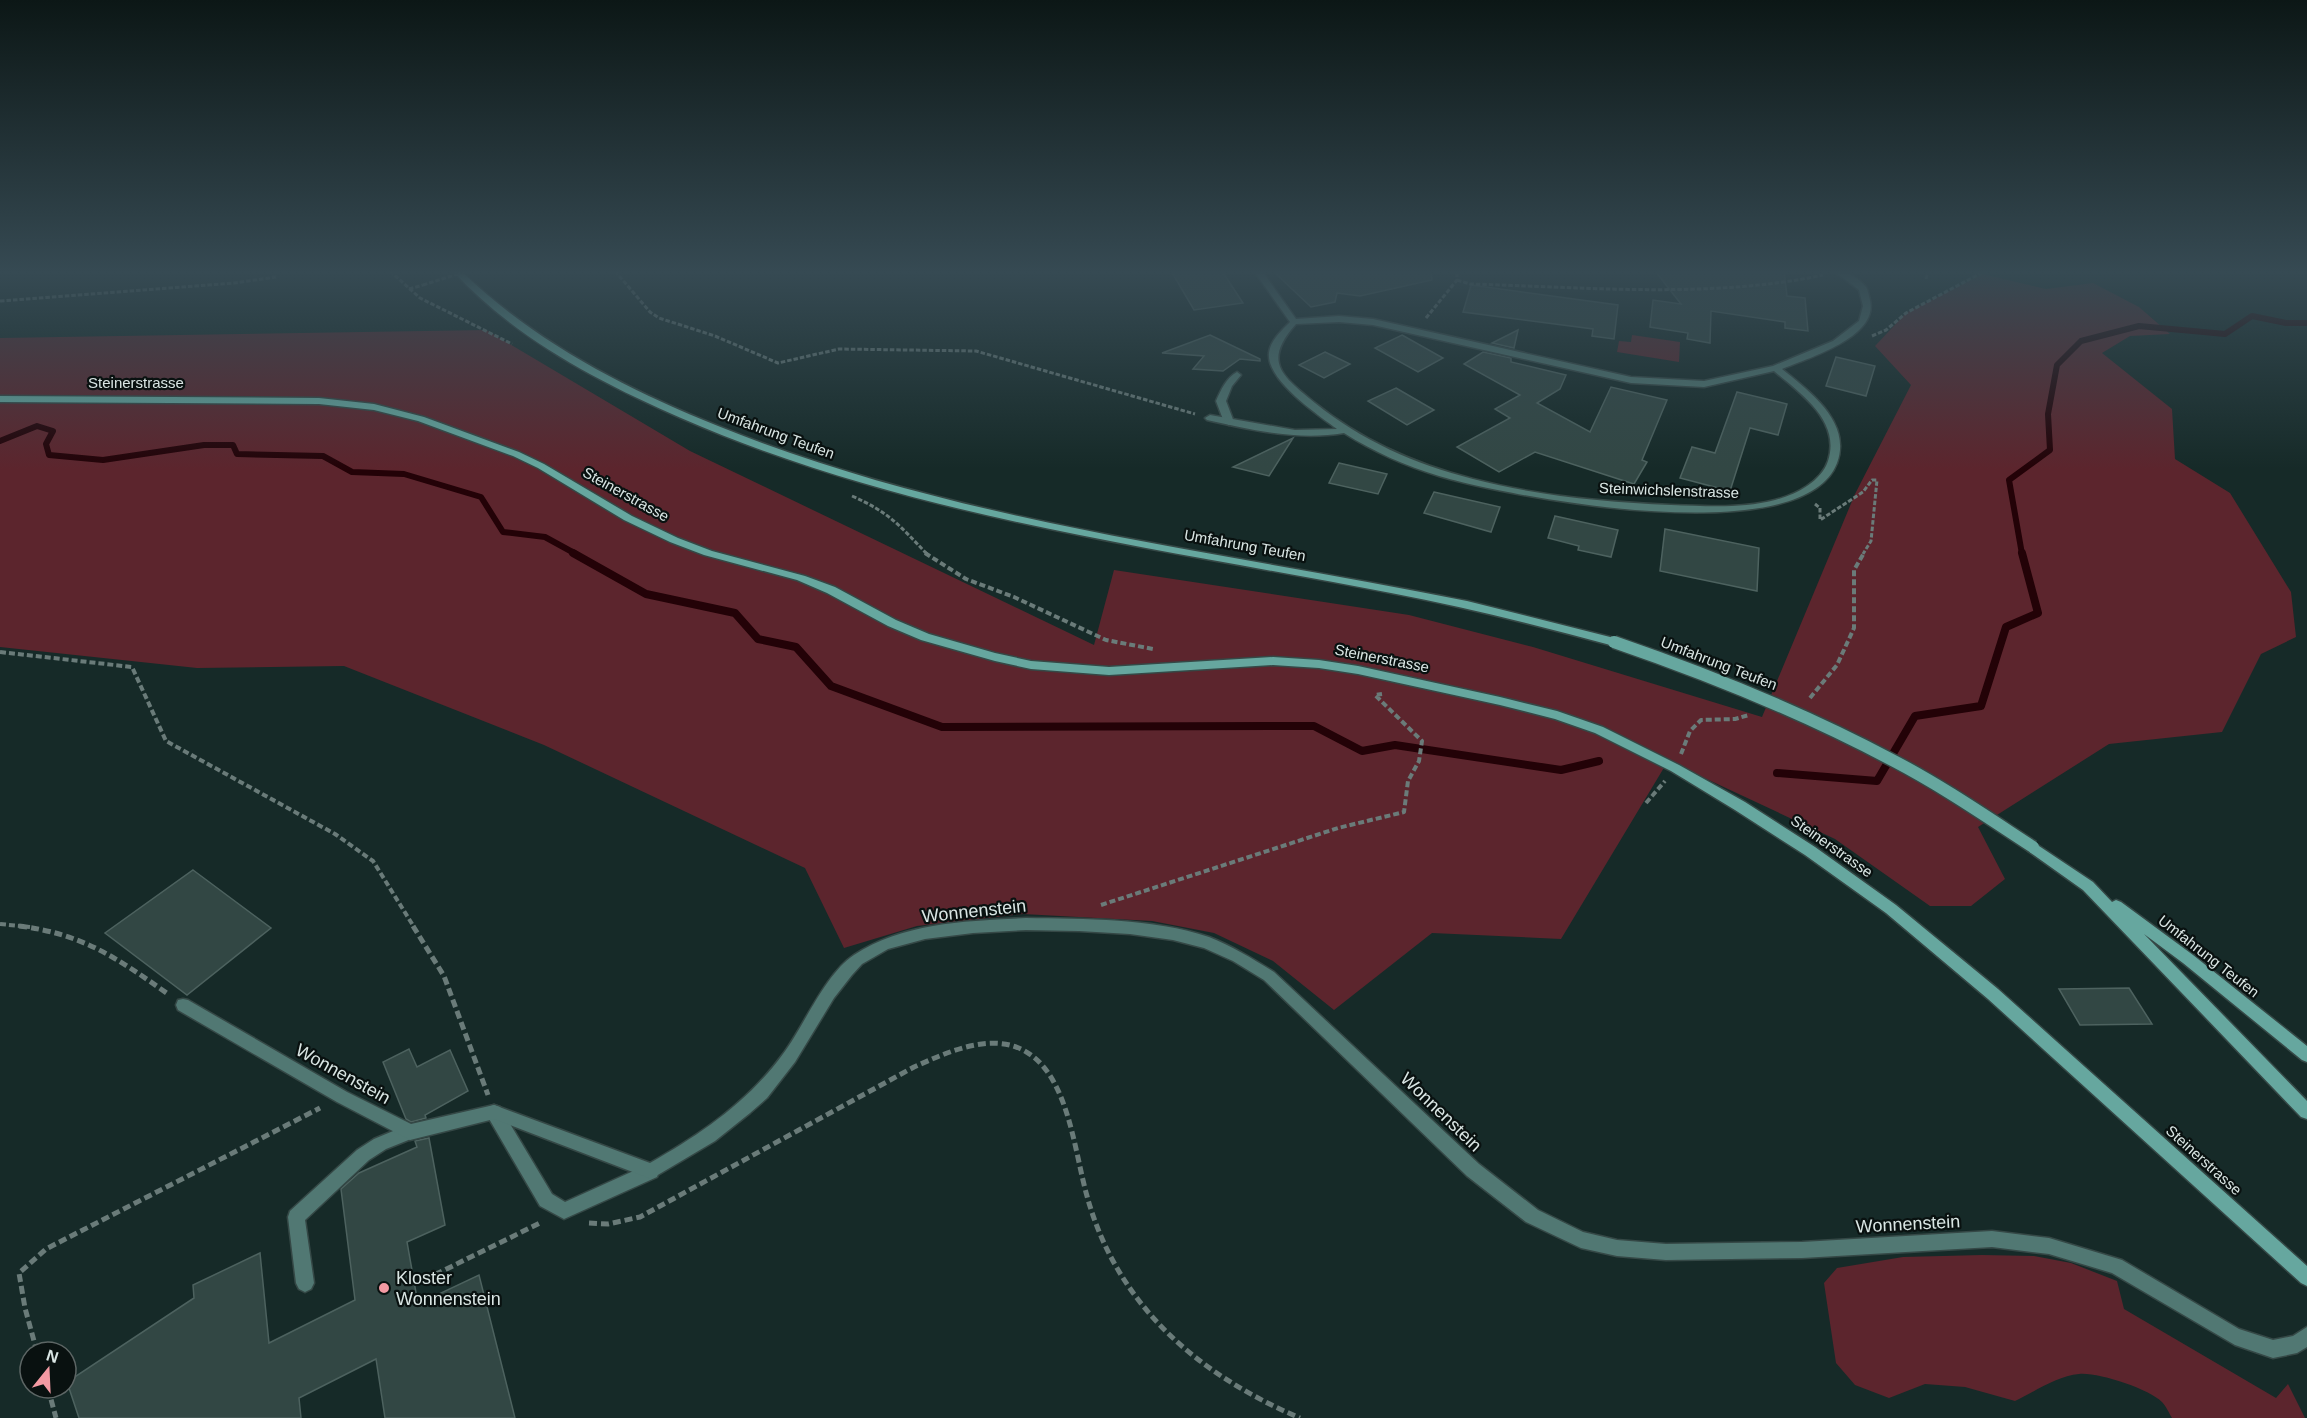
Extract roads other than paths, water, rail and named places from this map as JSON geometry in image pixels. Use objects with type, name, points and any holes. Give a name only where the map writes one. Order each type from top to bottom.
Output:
[{"type":"main road","name":"Umfahrung Teufen","points":[[540,337],[612,382],[717,429],[794,459],[934,500],[1021,521],[1419,593],[1530,618],[1614,642],[1732,684],[1797,712],[1934,784],[2033,847],[2188,959],[2307,1055]]},
{"type":"main road","name":"Steinerstrasse","points":[[0,399],[319,401],[374,407],[421,419],[516,454],[541,466],[628,518],[674,540],[708,553],[801,578],[831,590],[891,623],[958,647],[1031,665],[1069,669],[1109,671],[1273,661],[1358,670],[1557,715],[1599,730],[1675,768],[1810,851],[1891,909],[1993,994],[2307,1277]]},
{"type":"main road","points":[[2088,886],[2307,1112]]},
{"type":"street","name":"Steinwichslenstrasse","points":[[1282,337],[1277,343],[1273,356],[1278,370],[1296,392],[1318,411],[1346,430],[1396,458],[1444,475],[1498,488],[1565,499],[1636,506],[1747,508],[1775,503],[1802,494],[1826,475],[1834,461],[1836,443],[1829,421],[1816,403],[1776,368]]},
{"type":"street","points":[[1440,337],[1631,380],[1667,384],[1704,384],[1776,368],[1836,343],[1843,337]]},
{"type":"street","points":[[1229,422],[1221,400],[1228,385],[1237,375]]},
{"type":"street","points":[[1210,418],[1308,436],[1326,435],[1346,430]]},
{"type":"street","name":"Wonnenstein","points":[[494,1112],[546,1200],[564,1211],[651,1171],[698,1145],[731,1122],[759,1095],[789,1058],[822,1002],[859,958],[879,947],[909,938],[968,927],[1081,923],[1204,941],[1236,955],[1269,976],[1473,1170],[1532,1216],[1581,1240],[1617,1248],[1666,1252],[1802,1250],[1992,1239],[2049,1246],[2116,1266],[2235,1336],[2273,1349],[2297,1344],[2307,1336]]},
{"type":"street","name":"Wonnenstein","points":[[183,1005],[342,1097],[410,1132]]},
{"type":"street","points":[[305,1283],[296,1217],[363,1155],[380,1144],[410,1132],[494,1112],[651,1171]]},
{"type":"waterway","points":[[2022,554],[2009,480],[2050,450],[2048,414],[2057,365],[2081,341],[2096,337]]},
{"type":"waterway","points":[[0,441],[37,426],[53,431],[46,444],[49,455],[103,460],[204,445],[233,445],[237,454],[323,456],[352,472],[404,474],[481,497],[503,532],[545,537],[576,554]]},
{"type":"waterway","points":[[573,553],[646,594],[735,613],[758,639],[796,647],[831,686],[942,727],[1314,726],[1362,751],[1395,745],[1561,770],[1599,761]]},
{"type":"waterway","points":[[1777,773],[1877,781],[1915,716],[1981,706],[2006,627],[2038,613],[2022,553]]},
{"type":"place","name":"Kloster Wonnenstein","points":[[384,1288]]}]
